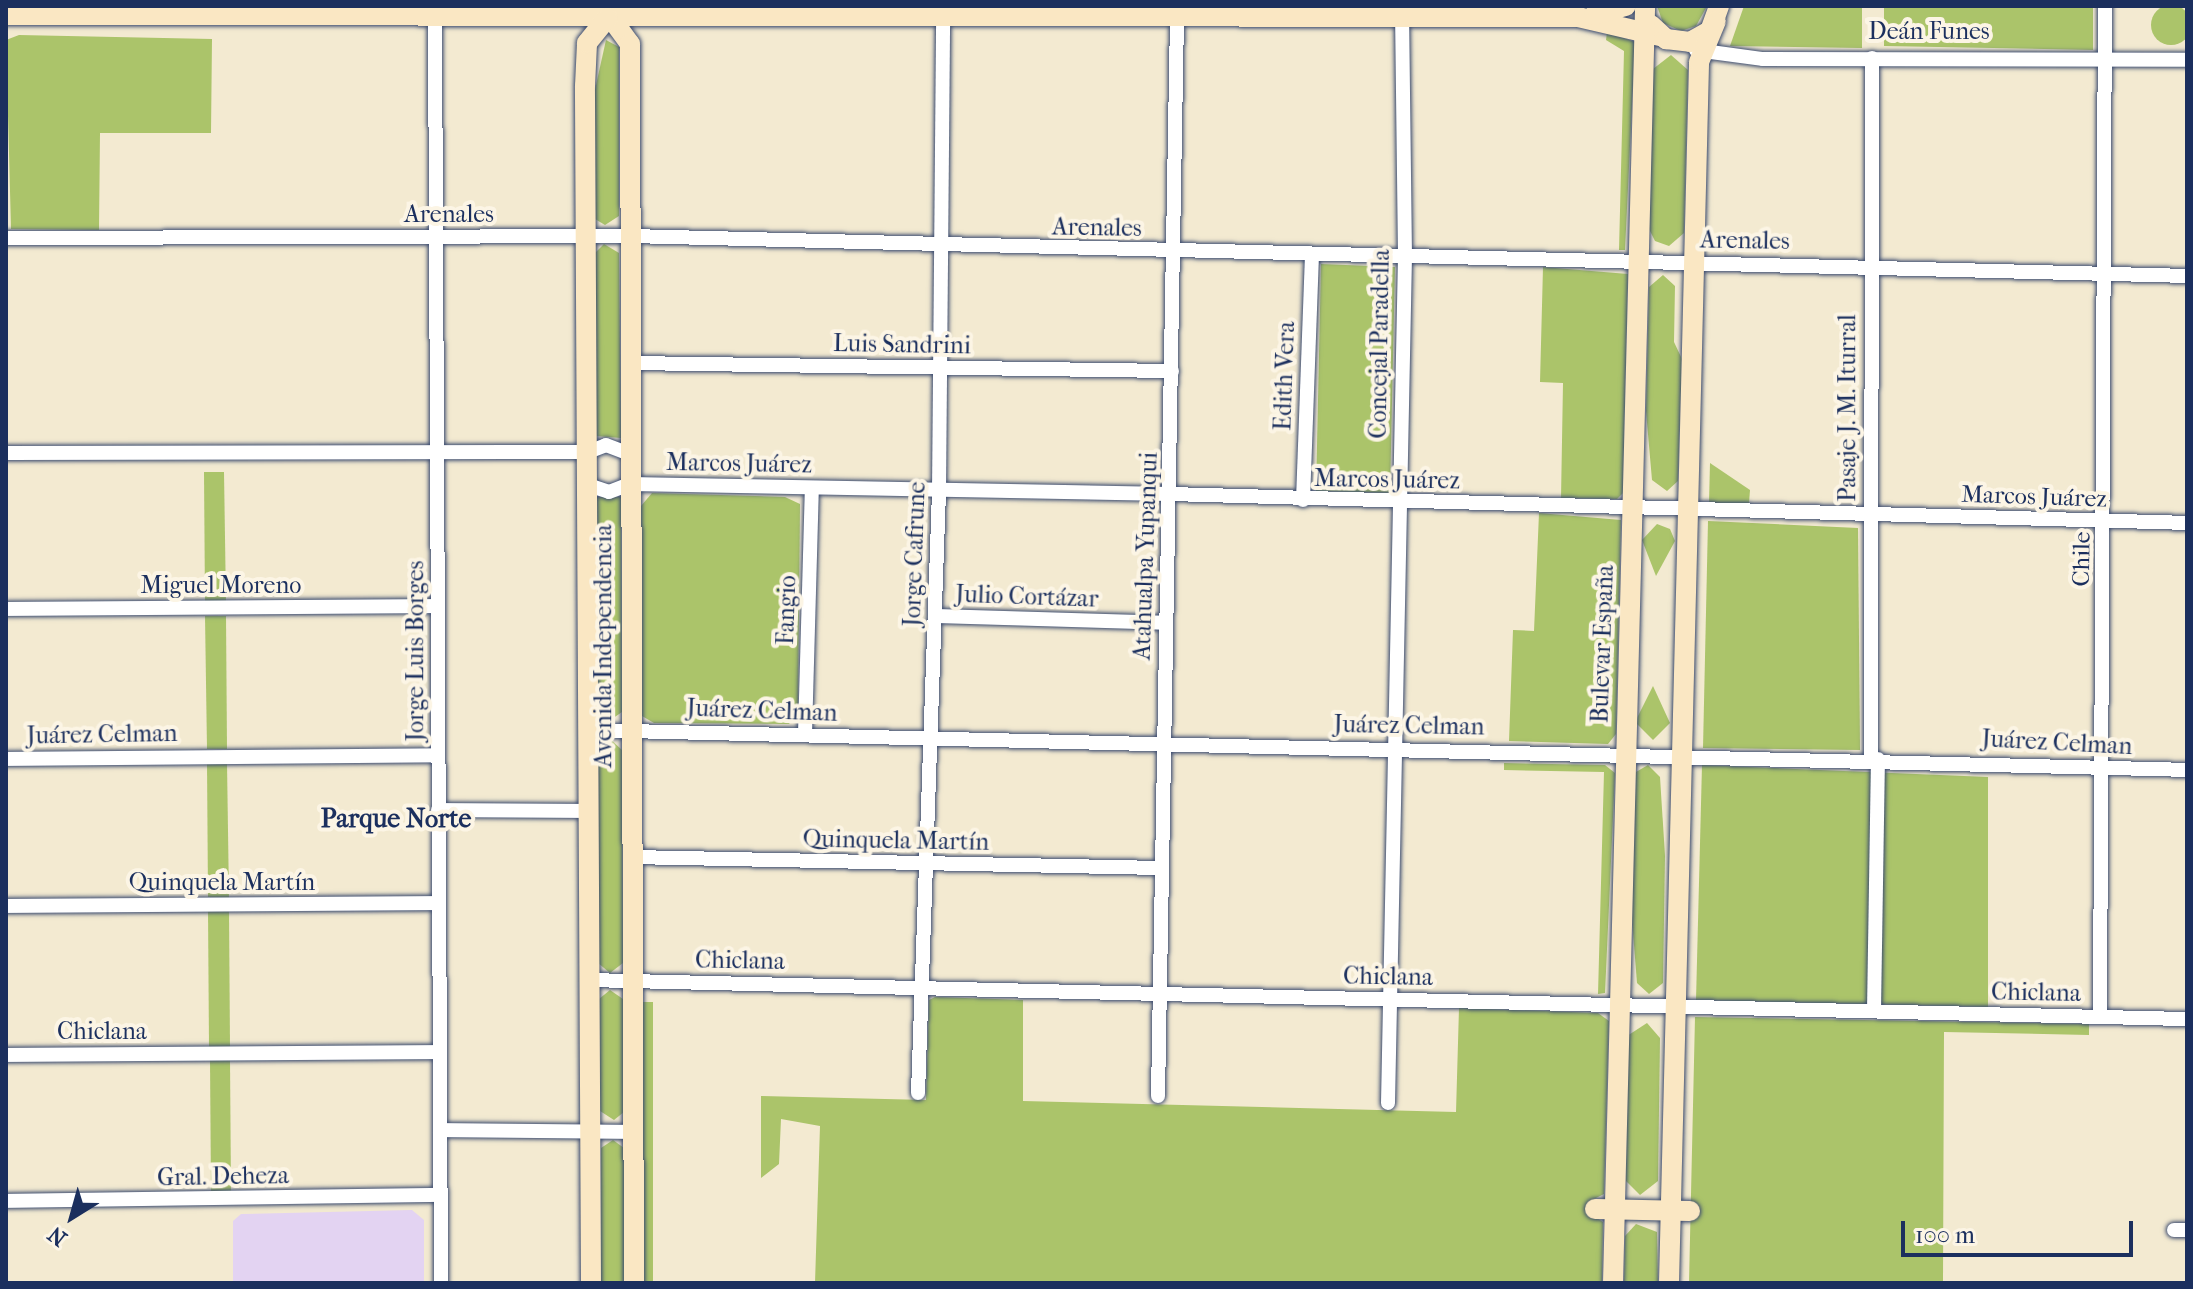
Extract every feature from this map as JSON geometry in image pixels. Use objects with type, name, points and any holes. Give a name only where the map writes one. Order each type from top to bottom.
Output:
[{"type":"main road","name":"Deán Funes","points":[[1578,17],[1626,6]]},
{"type":"main road","name":"Bulevar España","points":[[1613,1283],[1605,1209],[1620,1005],[1639,261],[1659,35],[1645,6]]},
{"type":"main road","name":"Deán Funes","points":[[6,15],[243,11],[367,12],[435,18],[485,12],[1177,18],[1578,17],[1659,35]]},
{"type":"main road","name":"Avenida Independencia","points":[[591,1283],[587,811],[587,43],[606,12],[630,44],[634,1283]]},
{"type":"main road","points":[[1659,35],[1696,41],[1717,14]]},
{"type":"main road","points":[[1669,1283],[1680,1210],[1674,1006],[1694,262],[1702,52],[1717,14]]},
{"type":"main road","points":[[1605,1209],[1680,1210]]},
{"type":"street","name":"Chile","points":[[2100,1016],[2105,521],[2105,6]]},
{"type":"street","name":"Jorge Cafrune","points":[[918,1093],[945,247],[943,16]]},
{"type":"street","name":"Concejal Paradella","points":[[1388,1103],[1405,256],[1402,17]]},
{"type":"street","name":"Jorge Luis Borges","points":[[435,18],[441,1283]]},
{"type":"street","name":"Atahualpa Yupanqui","points":[[1158,1096],[1160,868],[1176,251],[1177,18]]},
{"type":"street","name":"Deán Funes","points":[[1659,35],[1702,52],[1872,58],[2187,60]]},
{"type":"street","name":"Pasaje J. M. Iturral","points":[[1872,58],[1869,514],[1874,759],[1874,1011]]},
{"type":"street","name":"Arenales","points":[[6,238],[630,236],[945,247],[1870,266],[2187,276]]},
{"type":"street","name":"Edith Vera","points":[[1303,500],[1312,254]]},
{"type":"street","name":"Luis Sandrini","points":[[631,363],[1172,371]]},
{"type":"street","points":[[6,453],[588,452],[606,445],[630,454]]},
{"type":"street","name":"Marcos Juárez","points":[[588,485],[609,492],[630,484],[1170,494],[2187,523]]},
{"type":"street","name":"Fangio","points":[[805,734],[812,488]]},
{"type":"street","name":"Miguel Moreno","points":[[6,609],[437,606]]},
{"type":"street","name":"Julio Cortázar","points":[[935,616],[1166,623]]},
{"type":"street","name":"Juárez Celman","points":[[588,730],[1874,759],[2187,770]]},
{"type":"street","name":"Juárez Celman","points":[[6,759],[438,755]]},
{"type":"street","points":[[438,810],[587,811]]},
{"type":"street","name":"Quinquela Martín","points":[[631,857],[1160,868]]},
{"type":"street","name":"Quinquela Martín","points":[[6,906],[439,903]]},
{"type":"street","name":"Chiclana","points":[[588,980],[923,985],[1159,994],[2187,1019]]},
{"type":"street","name":"Chiclana","points":[[6,1055],[439,1052]]},
{"type":"street","points":[[440,1130],[633,1132]]},
{"type":"street","name":"Gral. Deheza","points":[[6,1201],[440,1195]]},
{"type":"shaded area","points":[[412,1210],[424,1220],[424,1281],[233,1283],[233,1221],[241,1214]]},
{"type":"green space","points":[[2171,5],[2185,11],[2191,25],[2185,39],[2171,45],[2157,39],[2151,25],[2157,11]]},
{"type":"green space","points":[[1657,6],[1706,8],[1696,26],[1681,31],[1663,23]]},
{"type":"green space","points":[[1744,6],[1862,6],[1862,48],[1730,46]]},
{"type":"green space","points":[[1884,6],[2093,6],[2093,50],[1884,46]]},
{"type":"green space","points":[[1607,32],[1635,42],[1625,250],[1619,250],[1624,51],[1606,40]]},
{"type":"green space","points":[[19,35],[212,39],[211,133],[100,133],[99,230],[11,229],[6,40]]},
{"type":"green space","points":[[606,40],[619,47],[619,216],[605,225],[595,219],[594,94]]},
{"type":"green space","points":[[1671,55],[1688,70],[1684,233],[1669,246],[1655,241],[1649,229],[1653,69]]},
{"type":"green space","points":[[604,244],[619,253],[621,438],[596,436],[595,253]]},
{"type":"green space","points":[[1321,264],[1395,267],[1390,493],[1316,491]]},
{"type":"green space","points":[[1543,267],[1628,274],[1623,493],[1617,499],[1561,498],[1563,383],[1540,382]]},
{"type":"green space","points":[[1663,275],[1675,286],[1674,342],[1682,359],[1678,481],[1667,491],[1652,480],[1646,411],[1649,287]]},
{"type":"green space","points":[[1710,463],[1750,490],[1749,503],[1709,503]]},
{"type":"green space","points":[[204,472],[224,472],[226,603],[205,603]]},
{"type":"green space","points":[[652,493],[785,497],[800,504],[798,713],[789,724],[654,723],[642,716],[641,506]]},
{"type":"green space","points":[[596,497],[621,497],[622,712],[609,721],[597,711]]},
{"type":"green space","points":[[1539,513],[1621,520],[1616,734],[1608,744],[1509,741],[1513,630],[1534,631]]},
{"type":"green space","points":[[1708,521],[1858,528],[1860,750],[1703,748]]},
{"type":"green space","points":[[1657,524],[1670,529],[1675,541],[1656,576],[1642,540]]},
{"type":"green space","points":[[205,616],[226,616],[227,749],[207,749]]},
{"type":"green space","points":[[1653,686],[1670,723],[1653,740],[1635,722]]},
{"type":"green space","points":[[609,738],[622,750],[623,963],[610,973],[598,963],[598,746]]},
{"type":"green space","points":[[207,763],[227,763],[229,898],[208,897]]},
{"type":"green space","points":[[1504,763],[1605,765],[1615,773],[1605,993],[1598,994],[1604,772],[1504,770]]},
{"type":"green space","points":[[1648,765],[1660,777],[1665,856],[1663,983],[1649,994],[1637,983],[1631,907],[1636,772]]},
{"type":"green space","points":[[1702,765],[1988,777],[1988,1007],[1696,1000]]},
{"type":"green space","points":[[208,910],[229,910],[230,1047],[209,1047]]},
{"type":"green space","points":[[610,990],[623,999],[624,1112],[614,1120],[600,1111],[599,999]]},
{"type":"green space","points":[[935,997],[1023,1000],[1023,1101],[1456,1112],[1459,1008],[1598,1013],[1609,1021],[1604,1194],[1594,1199],[1594,1216],[1603,1222],[1602,1283],[815,1283],[820,1126],[781,1119],[779,1164],[761,1178],[761,1096],[926,1100],[929,1000]]},
{"type":"green space","points":[[643,1002],[653,1002],[653,1283],[643,1283]]},
{"type":"green space","points":[[1695,1017],[2089,1024],[2089,1035],[1944,1032],[1943,1283],[1689,1283]]},
{"type":"green space","points":[[1647,1023],[1660,1038],[1658,1181],[1640,1195],[1626,1181],[1627,1036]]},
{"type":"green space","points":[[210,1060],[230,1060],[231,1193],[211,1193]]},
{"type":"green space","points":[[613,1140],[624,1148],[624,1283],[601,1283],[601,1148]]},
{"type":"green space","points":[[1636,1224],[1657,1232],[1658,1283],[1624,1283],[1625,1236]]},
{"type":"district","name":"Parque Norte","points":[[396,819]]}]
